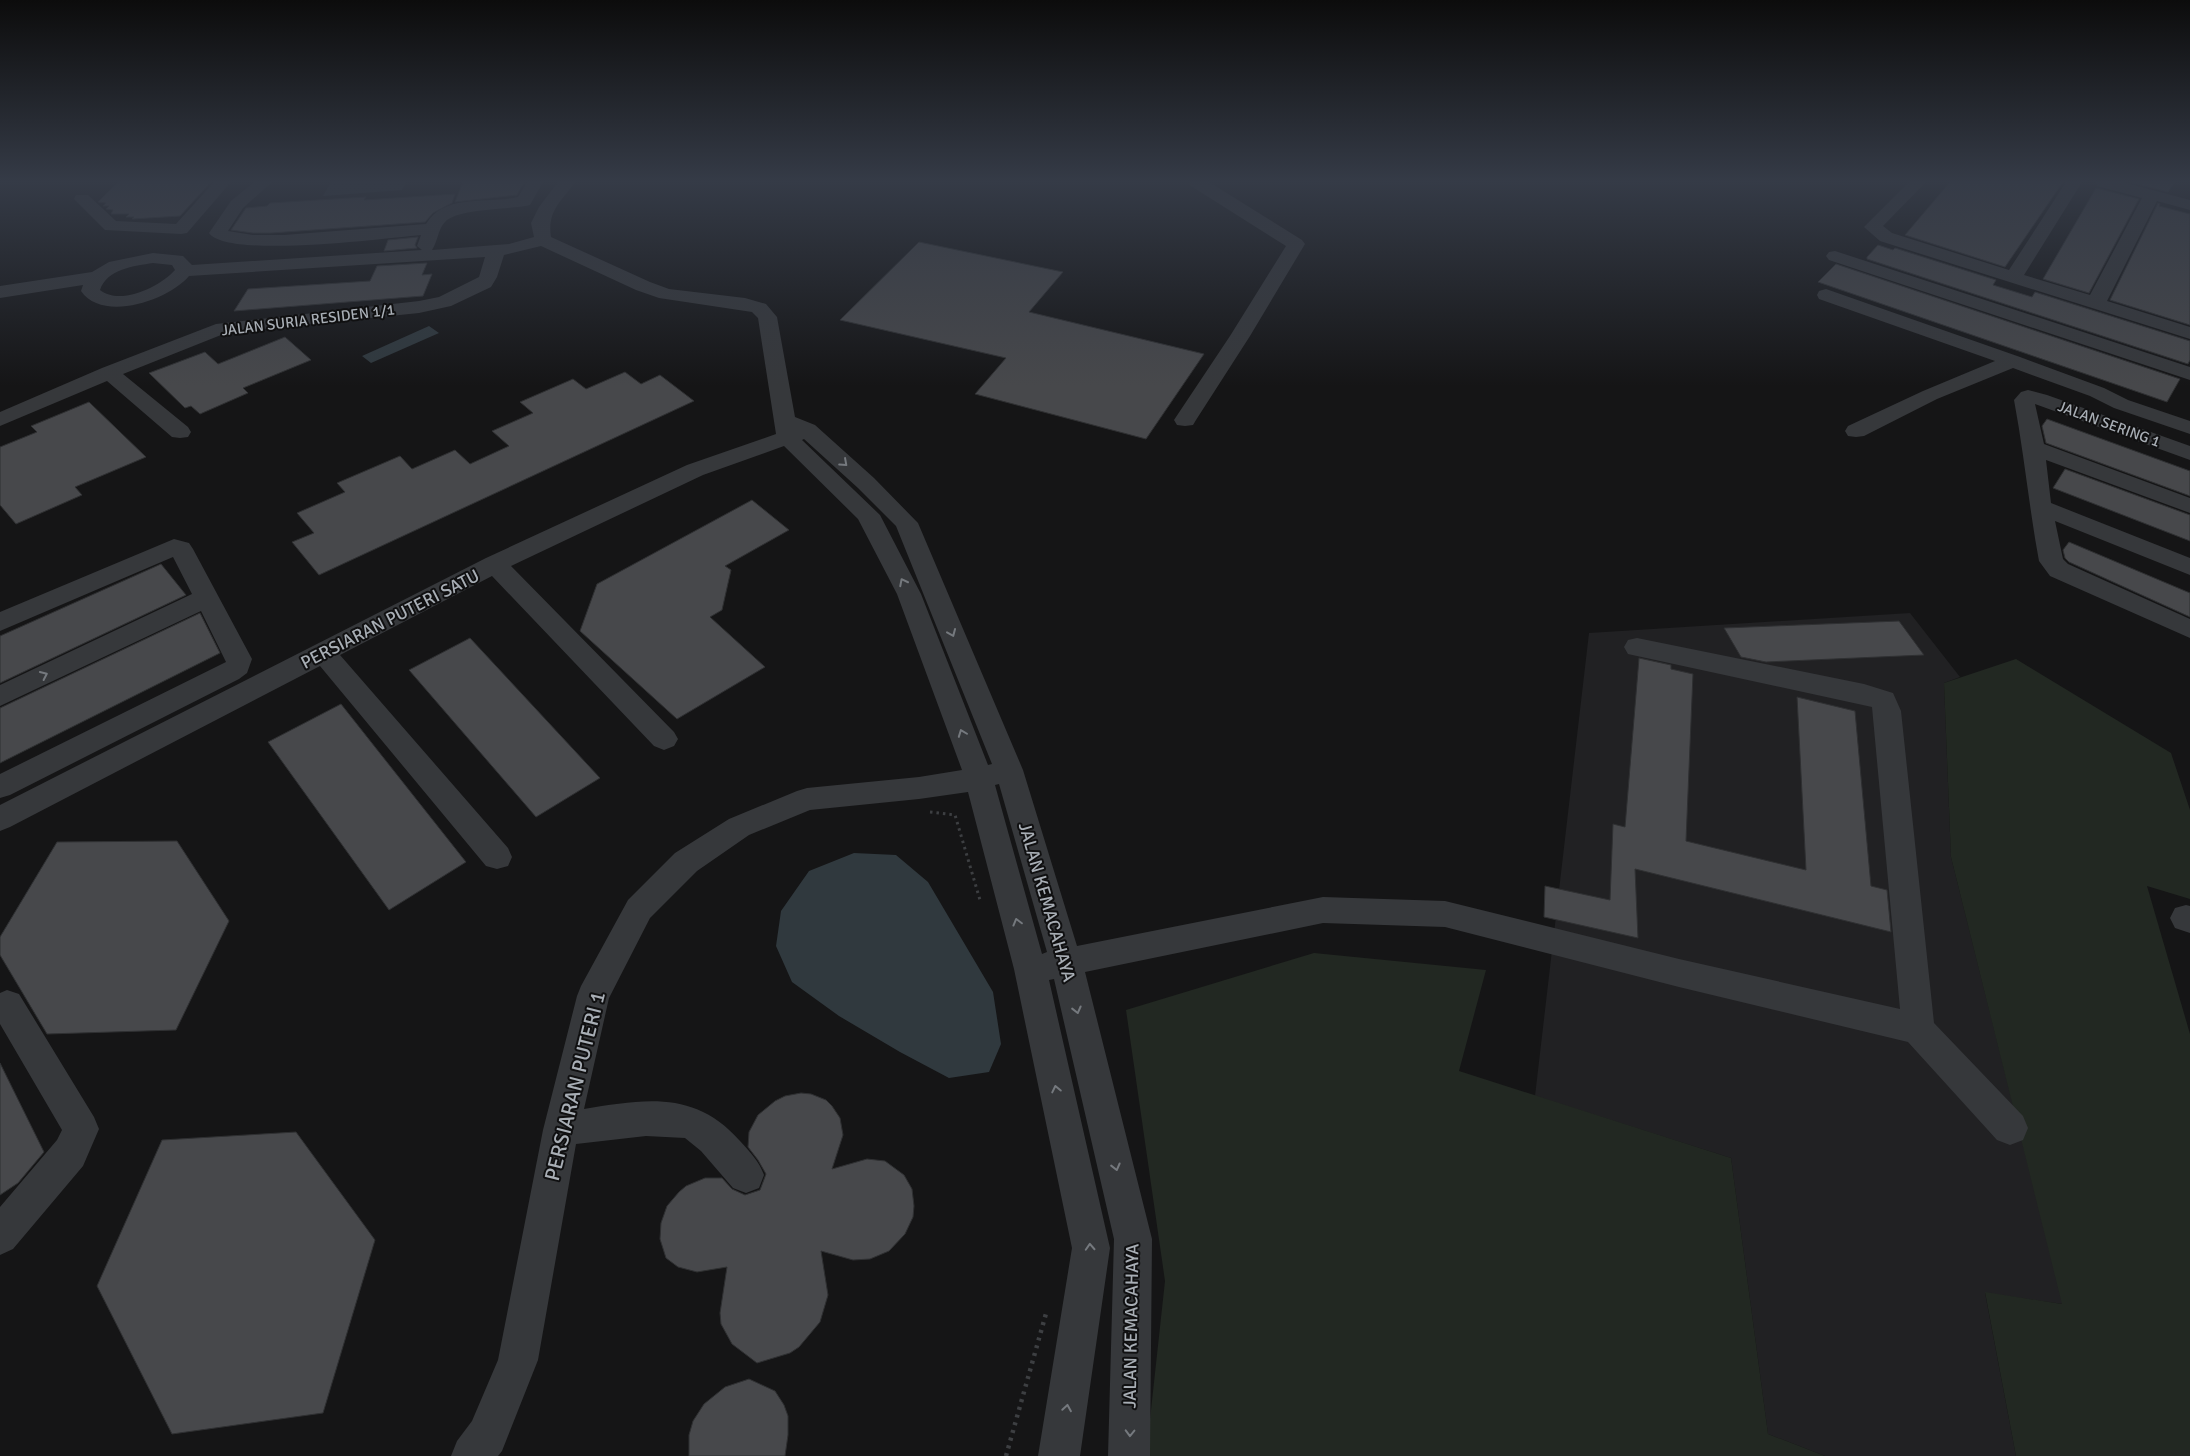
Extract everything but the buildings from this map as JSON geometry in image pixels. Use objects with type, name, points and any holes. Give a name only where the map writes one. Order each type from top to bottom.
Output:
[{"type":"street","points":[[389,259],[392,250]]},
{"type":"street","points":[[422,256],[424,250]]},
{"type":"street","points":[[184,271],[389,259],[501,250]]},
{"type":"street","points":[[565,250],[643,286],[666,294],[745,304],[759,308],[767,317],[793,429]]},
{"type":"street","points":[[1185,420],[1292,250]]},
{"type":"street","points":[[1928,250],[2190,333]]},
{"type":"street","points":[[2013,277],[2030,250]]},
{"type":"street","points":[[2096,303],[2120,250]]},
{"type":"street","name":"JALAN SURIA RESIDEN 1/1","points":[[0,420],[109,372],[223,328],[419,307],[453,298],[484,283],[488,277],[496,251]]},
{"type":"street","points":[[453,298],[461,278],[467,253]]},
{"type":"street","points":[[1835,256],[2013,362],[2097,392],[2121,404],[2190,428]]},
{"type":"street","points":[[3,297],[93,284],[122,264],[153,258],[177,260],[183,265],[184,271],[180,278],[172,285],[160,291],[129,300],[102,299],[94,296],[93,284]]},
{"type":"street","points":[[1912,303],[1954,258]]},
{"type":"street","points":[[1826,295],[1912,303],[2190,374]]},
{"type":"street","points":[[1856,431],[1930,395],[2013,362]]},
{"type":"street","points":[[109,372],[180,432]]},
{"type":"street","points":[[2097,392],[2126,398],[2190,420]]},
{"type":"street","name":"JALAN SERING 1","points":[[2034,448],[2024,400],[2028,396],[2190,453]]},
{"type":"street","name":"PERSIARAN PUTERI SATU","points":[[0,819],[495,564],[695,470],[793,429]]},
{"type":"street","name":"JALAN KEMACAHAYA","points":[[793,429],[868,515],[909,594],[994,774],[1030,970],[1091,1248],[1059,1456]]},
{"type":"street","name":"JALAN KEMACAHAYA","points":[[793,429],[866,483],[906,523],[994,774],[1066,962],[1133,1239],[1129,1456]]},
{"type":"street","points":[[2190,506],[2034,448],[2040,508],[2051,561],[2059,570],[2190,628]]},
{"type":"street","points":[[2040,508],[2190,567]]},
{"type":"street","points":[[0,622],[174,547],[181,549],[239,659],[238,666],[222,677],[0,787]]},
{"type":"street","points":[[495,564],[664,739]]},
{"type":"street","points":[[0,696],[206,598]]},
{"type":"street","points":[[1637,647],[1864,694],[1883,700],[1887,711],[1918,1028]]},
{"type":"street","points":[[324,653],[497,857]]},
{"type":"street","name":"PERSIARAN PUTERI 1","points":[[472,1456],[486,1436],[518,1360],[561,1130],[593,996],[640,909],[686,862],[739,827],[807,798],[919,788],[994,774]]},
{"type":"street","points":[[1030,970],[1208,932],[1323,910],[1445,914],[1679,973],[1918,1028],[2010,1128]]},
{"type":"street","points":[[0,1236],[70,1153],[81,1129],[7,1005]]},
{"type":"street","points":[[561,1130],[577,1126],[673,1118],[692,1122],[710,1135],[746,1175]]},
{"type":"path","points":[[926,812],[954,815],[983,908]]},
{"type":"path","points":[[1006,1456],[1049,1302]]},
{"type":"shaded area","points":[[429,326],[439,333],[371,363],[362,356]]},
{"type":"shaded area","points":[[1910,613],[1960,677],[1944,683],[1951,857],[2063,1304],[1985,1293],[2016,1456],[1825,1456],[1768,1434],[1731,1158],[1535,1096],[1589,633]]},
{"type":"shaded area","points":[[2016,659],[2171,753],[2190,810],[2190,899],[2147,886],[2190,1034],[2190,1456],[2016,1456],[1985,1292],[2062,1304],[1951,857],[1944,683]]},
{"type":"shaded area","points":[[854,853],[896,855],[928,882],[993,992],[1001,1044],[989,1072],[949,1078],[839,1016],[792,982],[776,946],[781,911],[809,871]]},
{"type":"shaded area","points":[[1314,953],[1486,970],[1459,1071],[1731,1158],[1768,1434],[1825,1456],[1146,1456],[1165,1281],[1126,1010]]}]
